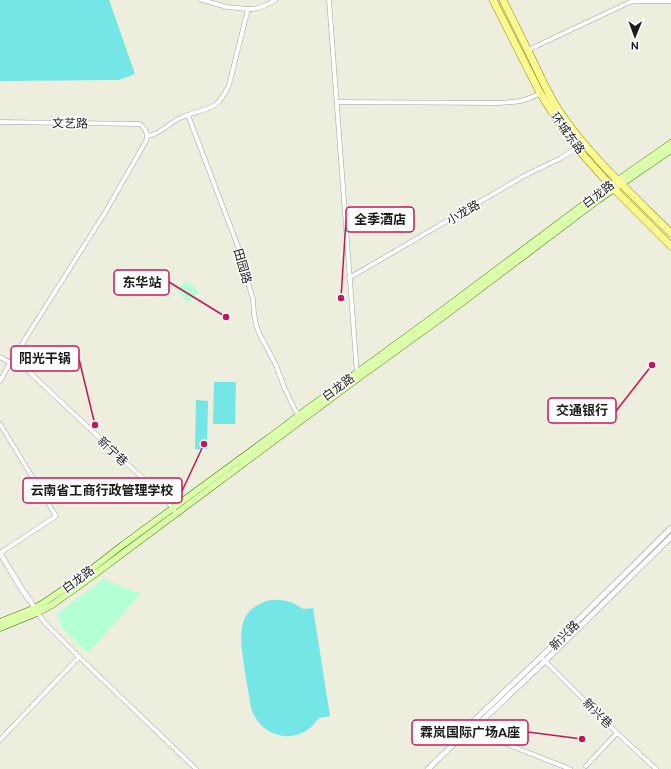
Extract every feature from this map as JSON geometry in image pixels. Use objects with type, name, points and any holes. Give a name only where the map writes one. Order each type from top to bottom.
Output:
[{"type":"main road","name":"环城东路","points":[[492,0],[540,94],[577,148],[612,187],[671,246]]},
{"type":"main road","name":"环城东路","points":[[503,0],[556,106],[585,144],[619,182],[671,233]]},
{"type":"main road","name":"白龙路","points":[[0,628],[36,610],[174,511],[357,376],[444,309],[619,182],[671,142]]},
{"type":"main road","name":"白龙路","points":[[619,182],[671,150]]},
{"type":"main road","name":"白龙路","points":[[174,511],[299,415],[357,376]]},
{"type":"main road","name":"白龙路","points":[[0,622],[36,610]]},
{"type":"street","points":[[202,0],[227,7],[248,9],[257,9],[267,6],[275,0]]},
{"type":"street","points":[[329,0],[357,376]]},
{"type":"street","points":[[528,50],[630,2],[671,1]]},
{"type":"street","points":[[0,381],[11,361],[106,211],[148,136],[168,127],[179,118],[214,106],[225,94],[229,85],[248,9]]},
{"type":"street","points":[[337,102],[498,103],[529,99],[540,94]]},
{"type":"street","name":"田园路","points":[[188,115],[240,252],[253,299],[254,314],[259,333],[276,366],[295,410],[299,415]]},
{"type":"street","name":"文艺路","points":[[0,122],[140,124],[144,127],[148,136]]},
{"type":"street","name":"小龙路","points":[[349,278],[524,176],[561,158],[577,148]]},
{"type":"street","name":"新宁巷","points":[[0,357],[26,369],[167,501],[174,511]]},
{"type":"street","points":[[0,424],[56,516],[0,553],[21,588],[45,622],[196,769]]},
{"type":"street","name":"新兴路","points":[[457,741],[461,733],[541,657],[671,528]]},
{"type":"street","name":"新兴路","points":[[428,769],[457,741],[466,736],[545,661],[671,537]]},
{"type":"street","points":[[0,740],[80,657]]},
{"type":"street","name":"新兴巷","points":[[541,657],[617,733],[656,769]]},
{"type":"street","points":[[474,728],[481,734],[570,769]]},
{"type":"street","points":[[586,766],[617,733]]},
{"type":"green space","points":[[187,282],[194,286],[199,293],[188,302],[176,290],[182,284]]},
{"type":"green space","points":[[103,579],[141,594],[88,653],[63,629],[57,614]]},
{"type":"shaded area","points":[[0,0],[109,0],[135,74],[119,80],[0,81]]},
{"type":"shaded area","points":[[214,382],[236,382],[235,424],[213,424]]},
{"type":"shaded area","points":[[196,400],[208,401],[207,449],[195,449]]},
{"type":"shaded area","points":[[271,600],[280,600],[296,604],[303,609],[313,608],[330,716],[319,718],[311,727],[302,733],[292,736],[282,736],[272,733],[256,719],[251,708],[245,671],[241,644],[242,625],[251,610],[259,604]]},
{"type":"place","name":"全季酒店","points":[[341,298]]},
{"type":"place","name":"东华站","points":[[226,317]]},
{"type":"place","name":"交通银行","points":[[652,365]]},
{"type":"place","name":"阳光干锅","points":[[95,425]]},
{"type":"place","name":"云南省工商行政管理学校","points":[[204,444]]},
{"type":"place","name":"霖岚国际广场A座","points":[[582,739]]}]
